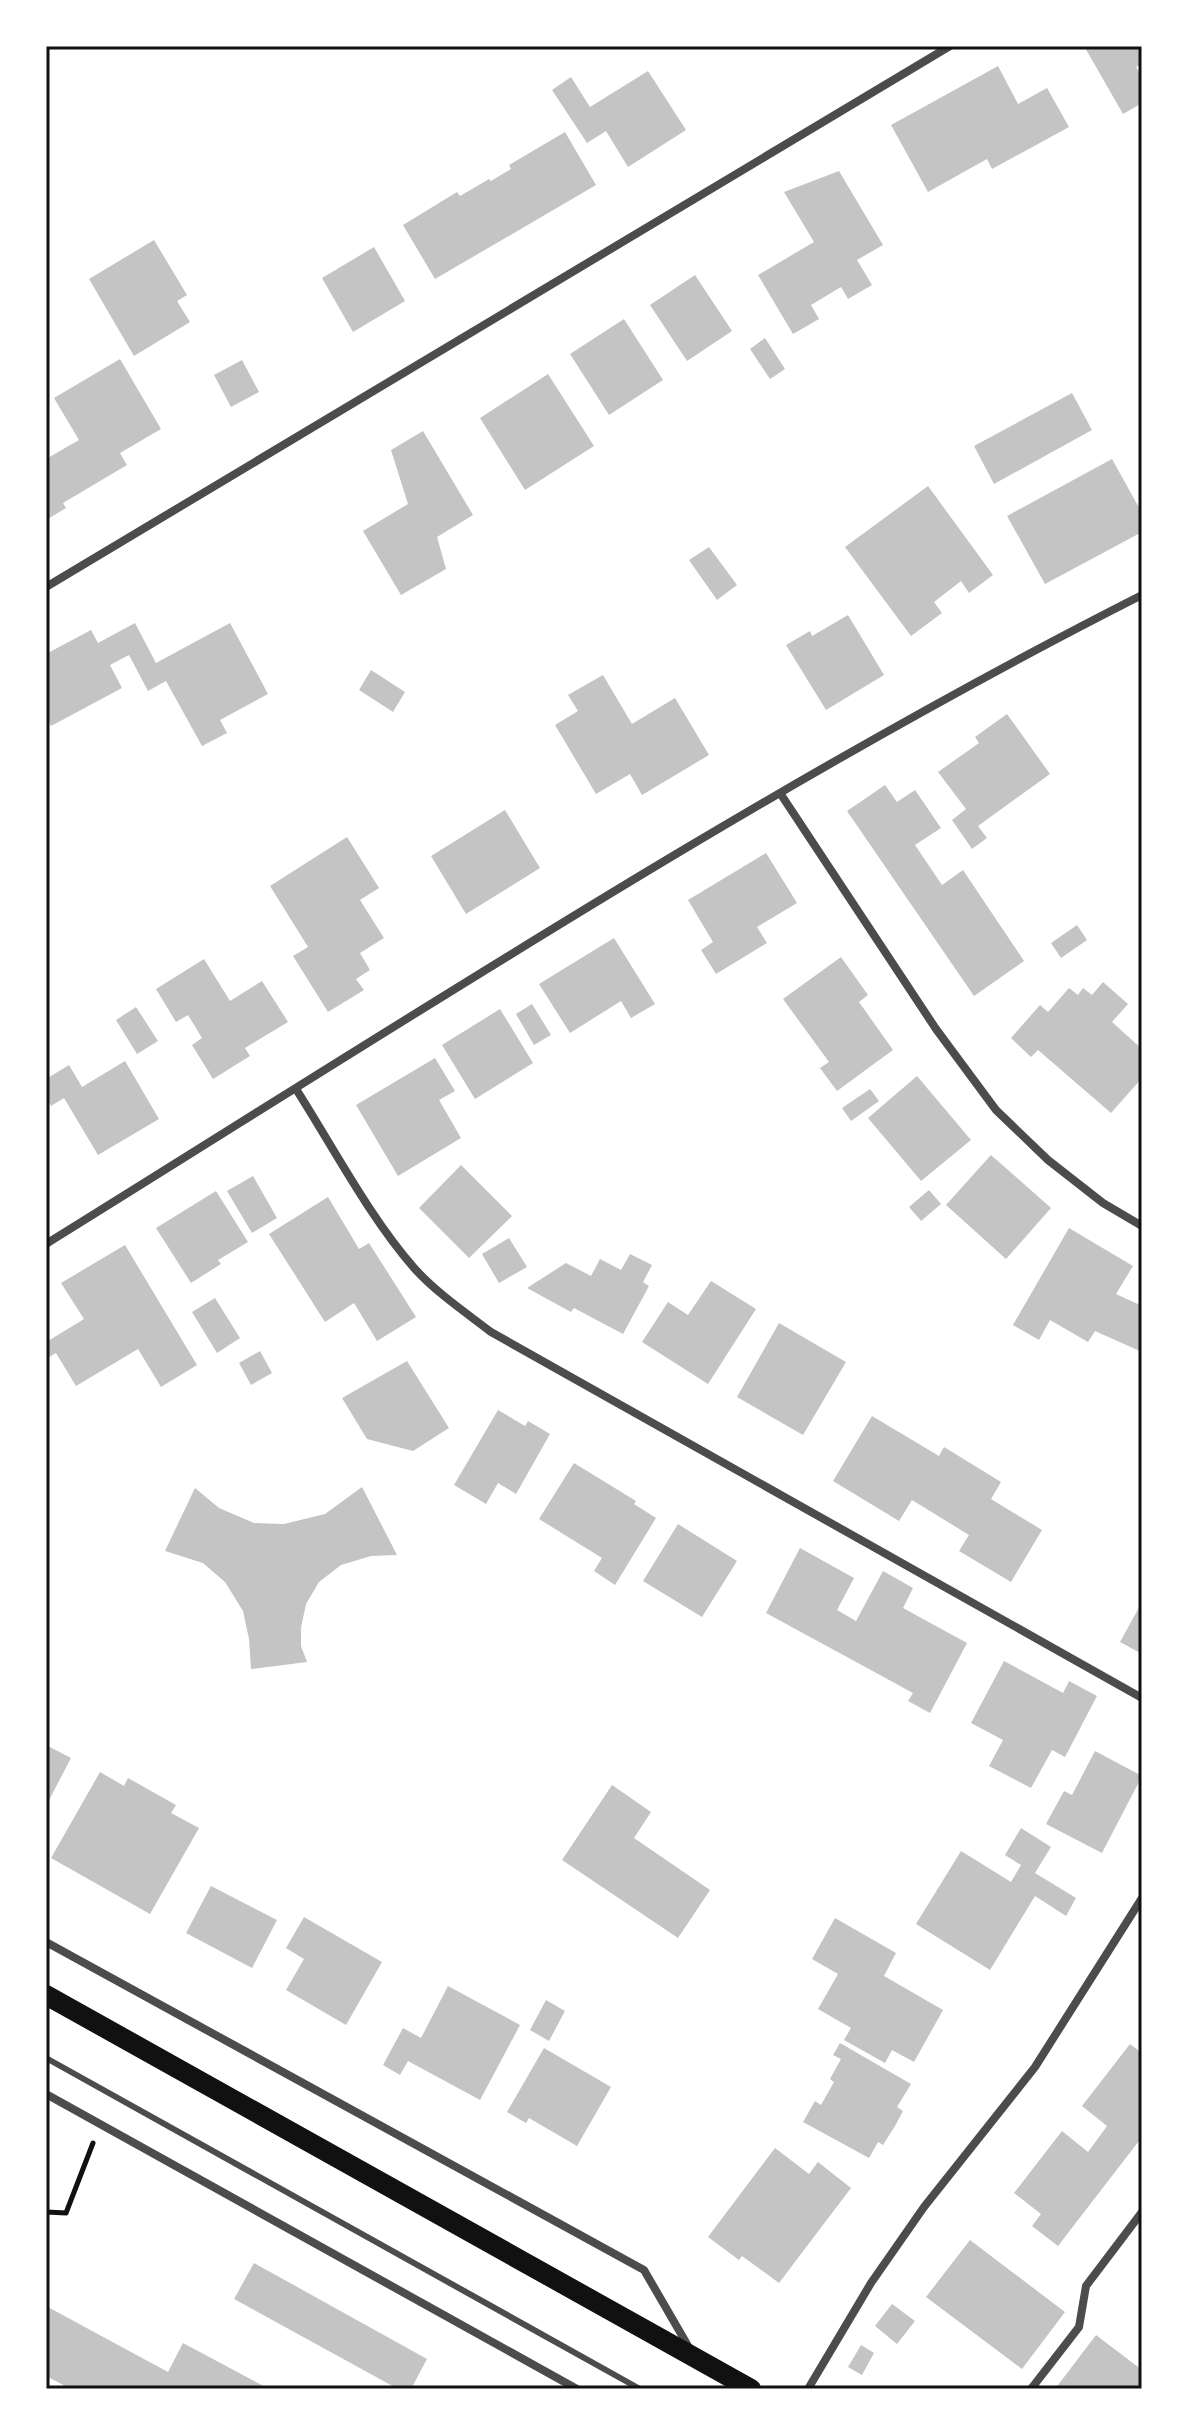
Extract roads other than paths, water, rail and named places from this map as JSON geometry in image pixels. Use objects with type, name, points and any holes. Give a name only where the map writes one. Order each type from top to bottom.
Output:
[{"type":"main road","points":[[46,1995],[751,2389]]},
{"type":"street","points":[[46,587],[950,46]]},
{"type":"street","points":[[46,1244],[619,887],[961,688],[1142,595]]},
{"type":"street","points":[[780,793],[936,1029],[996,1110],[1070,1177],[1103,1203],[1142,1226]]},
{"type":"street","points":[[296,1089],[388,1235],[416,1270],[491,1332],[1142,1698]]},
{"type":"street","points":[[808,2389],[871,2283],[924,2207],[1035,2067],[1142,1898]]},
{"type":"street","points":[[46,1942],[644,2270],[696,2359]]},
{"type":"street","points":[[46,2094],[577,2389]]},
{"type":"street","points":[[1031,2389],[1079,2327],[1086,2286],[1142,2212]]},
{"type":"lane","points":[[46,2058],[640,2389]]}]
